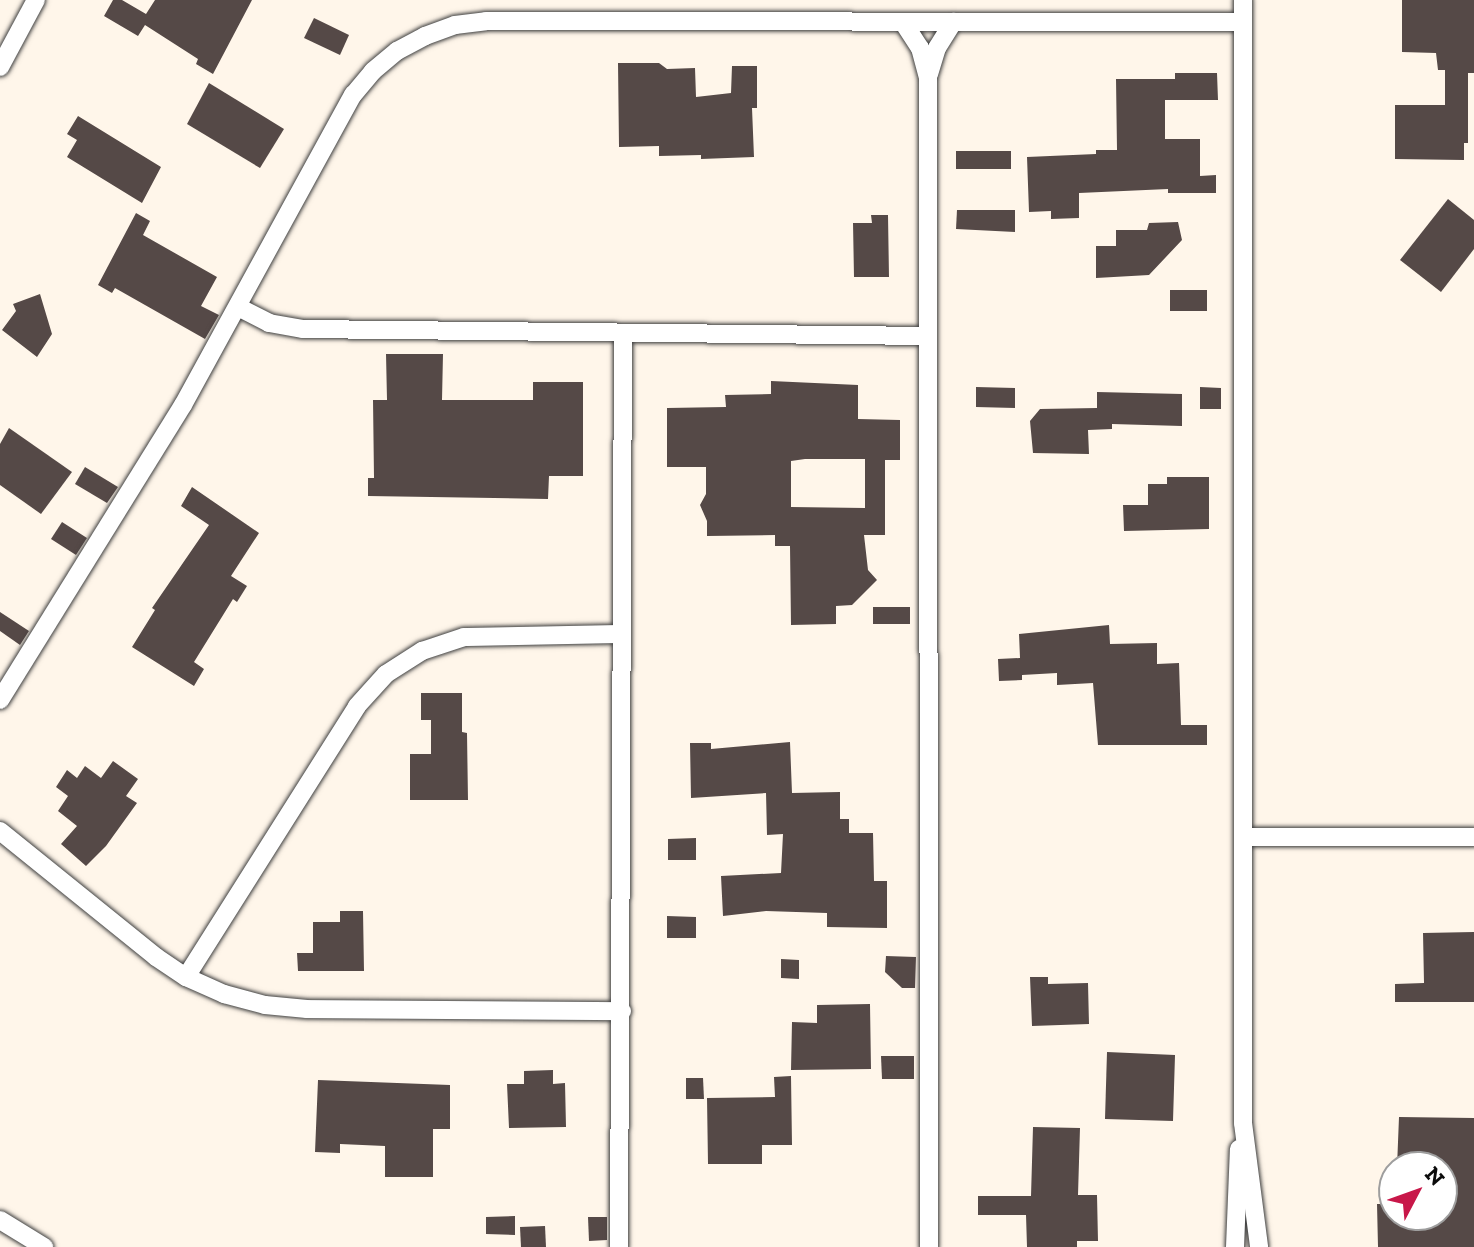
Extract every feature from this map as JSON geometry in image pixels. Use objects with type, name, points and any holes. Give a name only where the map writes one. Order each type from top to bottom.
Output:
[{"type":"street","points":[[0,67],[36,0]]},
{"type":"street","points":[[1243,0],[1243,1123],[1259,1247]]},
{"type":"street","points":[[0,700],[154,453],[238,307],[353,95],[373,71],[397,51],[455,25],[486,21],[1243,22]]},
{"type":"street","points":[[903,22],[920,48],[928,77],[929,1247]]},
{"type":"street","points":[[928,77],[937,48],[953,22]]},
{"type":"street","points":[[238,307],[269,323],[303,329],[928,336]]},
{"type":"street","points":[[619,1247],[623,333]]},
{"type":"street","points":[[186,977],[357,706],[386,674],[422,651],[464,637],[622,634]]},
{"type":"street","points":[[0,831],[156,957],[186,977],[251,1002],[307,1009],[622,1011]]},
{"type":"street","points":[[1243,837],[1474,837]]},
{"type":"street","points":[[1235,1247],[1236,1173],[1243,1123]]},
{"type":"street","points":[[0,1220],[44,1247]]},
{"type":"building","points":[[113,0],[122,0],[146,14],[155,0],[252,0],[213,74],[196,64],[198,59],[145,25],[138,36],[104,16]]},
{"type":"building","points":[[1402,0],[1474,0],[1474,73],[1468,73],[1468,143],[1464,143],[1464,160],[1395,159],[1395,105],[1445,105],[1445,70],[1438,70],[1436,53],[1402,52]]},
{"type":"building","points":[[314,18],[349,35],[340,55],[304,38]]},
{"type":"building","points":[[618,63],[659,63],[667,69],[695,68],[696,97],[731,93],[732,66],[757,66],[757,108],[752,108],[754,157],[701,159],[701,155],[659,156],[659,146],[619,147]]},
{"type":"building","points":[[1175,73],[1217,73],[1218,100],[1165,100],[1165,139],[1200,139],[1200,176],[1216,175],[1216,193],[1168,193],[1168,189],[1079,193],[1079,218],[1051,219],[1051,211],[1029,212],[1027,157],[1117,150],[1116,79],[1175,79]]},
{"type":"building","points":[[209,83],[284,129],[260,168],[187,124]]},
{"type":"building","points":[[78,116],[161,167],[142,203],[67,157],[77,140],[67,134]]},
{"type":"building","points":[[956,151],[1011,151],[1011,169],[956,169]]},
{"type":"building","points":[[1448,199],[1474,220],[1474,249],[1441,292],[1400,260]]},
{"type":"building","points":[[957,210],[1015,210],[1015,232],[956,229]]},
{"type":"building","points":[[136,213],[150,221],[143,235],[217,277],[201,306],[219,315],[205,339],[115,288],[112,293],[98,285]]},
{"type":"building","points":[[871,215],[888,215],[889,277],[854,277],[853,223],[872,223]]},
{"type":"building","points":[[1178,222],[1182,240],[1149,275],[1096,278],[1096,246],[1116,246],[1116,230],[1147,230],[1149,223]]},
{"type":"building","points":[[1170,290],[1207,290],[1207,311],[1170,311]]},
{"type":"building","points":[[40,294],[52,334],[37,357],[2,330],[16,311],[13,304]]},
{"type":"building","points":[[386,354],[443,354],[442,400],[533,400],[533,382],[583,382],[583,476],[549,476],[548,499],[368,496],[368,478],[374,478],[373,400],[387,400]]},
{"type":"building","points":[[771,381],[858,385],[858,419],[900,420],[900,460],[885,460],[885,535],[864,535],[868,570],[877,580],[852,605],[836,606],[836,624],[791,625],[790,546],[775,546],[775,535],[707,536],[707,521],[700,505],[706,494],[706,467],[667,467],[667,408],[726,407],[725,395],[771,394]],"holes":[[[865,459],[865,508],[791,507],[791,461]]]},
{"type":"building","points":[[976,387],[1015,388],[1015,408],[976,407]]},
{"type":"building","points":[[1200,387],[1221,388],[1221,409],[1200,409]]},
{"type":"building","points":[[1097,392],[1182,394],[1182,426],[1112,424],[1112,429],[1088,430],[1089,454],[1033,453],[1030,421],[1040,409],[1097,408]]},
{"type":"building","points":[[9,428],[72,472],[41,514],[0,485],[0,444]]},
{"type":"building","points":[[85,467],[118,487],[107,503],[75,484]]},
{"type":"building","points":[[1167,477],[1209,477],[1209,529],[1124,531],[1123,505],[1148,505],[1148,484],[1167,484]]},
{"type":"building","points":[[192,487],[259,533],[231,576],[247,586],[237,602],[233,599],[194,662],[204,669],[194,686],[132,647],[155,610],[152,608],[209,525],[181,506]]},
{"type":"building","points":[[62,522],[87,538],[76,555],[51,539]]},
{"type":"building","points":[[873,607],[910,607],[910,624],[873,624]]},
{"type":"building","points":[[0,612],[29,631],[20,645],[0,631]]},
{"type":"building","points":[[1109,625],[1110,644],[1157,643],[1157,664],[1179,663],[1181,725],[1207,725],[1207,745],[1098,745],[1093,683],[1057,685],[1057,673],[1022,675],[1022,680],[999,681],[998,659],[1020,658],[1019,634]]},
{"type":"building","points":[[421,693],[462,693],[462,732],[467,733],[468,800],[410,800],[410,754],[431,754],[431,720],[421,720]]},
{"type":"building","points":[[790,742],[792,793],[840,792],[840,819],[849,819],[849,833],[873,833],[874,881],[887,881],[887,928],[827,927],[827,913],[766,911],[723,916],[721,876],[781,873],[783,834],[767,835],[766,793],[691,798],[690,743],[711,743],[711,749]]},
{"type":"building","points":[[113,761],[138,779],[126,796],[137,803],[106,846],[86,866],[61,844],[77,826],[58,811],[68,796],[56,787],[67,770],[77,778],[85,766],[101,778]]},
{"type":"building","points":[[696,838],[696,860],[668,860],[668,839]]},
{"type":"building","points":[[340,911],[363,911],[364,971],[298,971],[297,953],[313,953],[313,922],[340,922]]},
{"type":"building","points":[[667,916],[696,917],[696,938],[667,938]]},
{"type":"building","points":[[1474,932],[1474,1002],[1395,1002],[1395,984],[1424,983],[1423,933]]},
{"type":"building","points":[[886,956],[916,957],[915,988],[902,988],[885,972]]},
{"type":"building","points":[[781,959],[799,960],[799,979],[781,978]]},
{"type":"building","points":[[1030,977],[1048,977],[1048,984],[1088,983],[1089,1024],[1032,1026]]},
{"type":"building","points":[[870,1004],[871,1069],[791,1070],[792,1022],[817,1023],[817,1005]]},
{"type":"building","points":[[1107,1052],[1175,1055],[1173,1121],[1105,1119]]},
{"type":"building","points":[[881,1056],[914,1056],[914,1079],[882,1079]]},
{"type":"building","points":[[553,1070],[553,1084],[565,1083],[566,1127],[509,1128],[507,1084],[524,1084],[524,1071]]},
{"type":"building","points":[[791,1076],[792,1145],[762,1145],[762,1164],[708,1164],[707,1098],[775,1097],[774,1077]]},
{"type":"building","points":[[686,1078],[703,1078],[704,1099],[686,1099]]},
{"type":"building","points":[[318,1080],[450,1085],[450,1129],[433,1129],[433,1177],[385,1177],[385,1146],[340,1144],[340,1153],[315,1152]]},
{"type":"building","points":[[1399,1117],[1474,1118],[1474,1247],[1378,1247],[1377,1204],[1378,1231],[1458,1231],[1458,1151],[1398,1151]]},
{"type":"building","points":[[1033,1127],[1080,1128],[1078,1195],[1097,1195],[1098,1241],[1077,1241],[1077,1247],[1027,1247],[1026,1215],[978,1215],[978,1196],[1031,1196]]},
{"type":"building","points":[[515,1216],[515,1235],[486,1234],[486,1217]]},
{"type":"building","points":[[588,1217],[607,1217],[607,1240],[589,1241]]},
{"type":"building","points":[[545,1226],[546,1247],[521,1247],[520,1227]]}]
